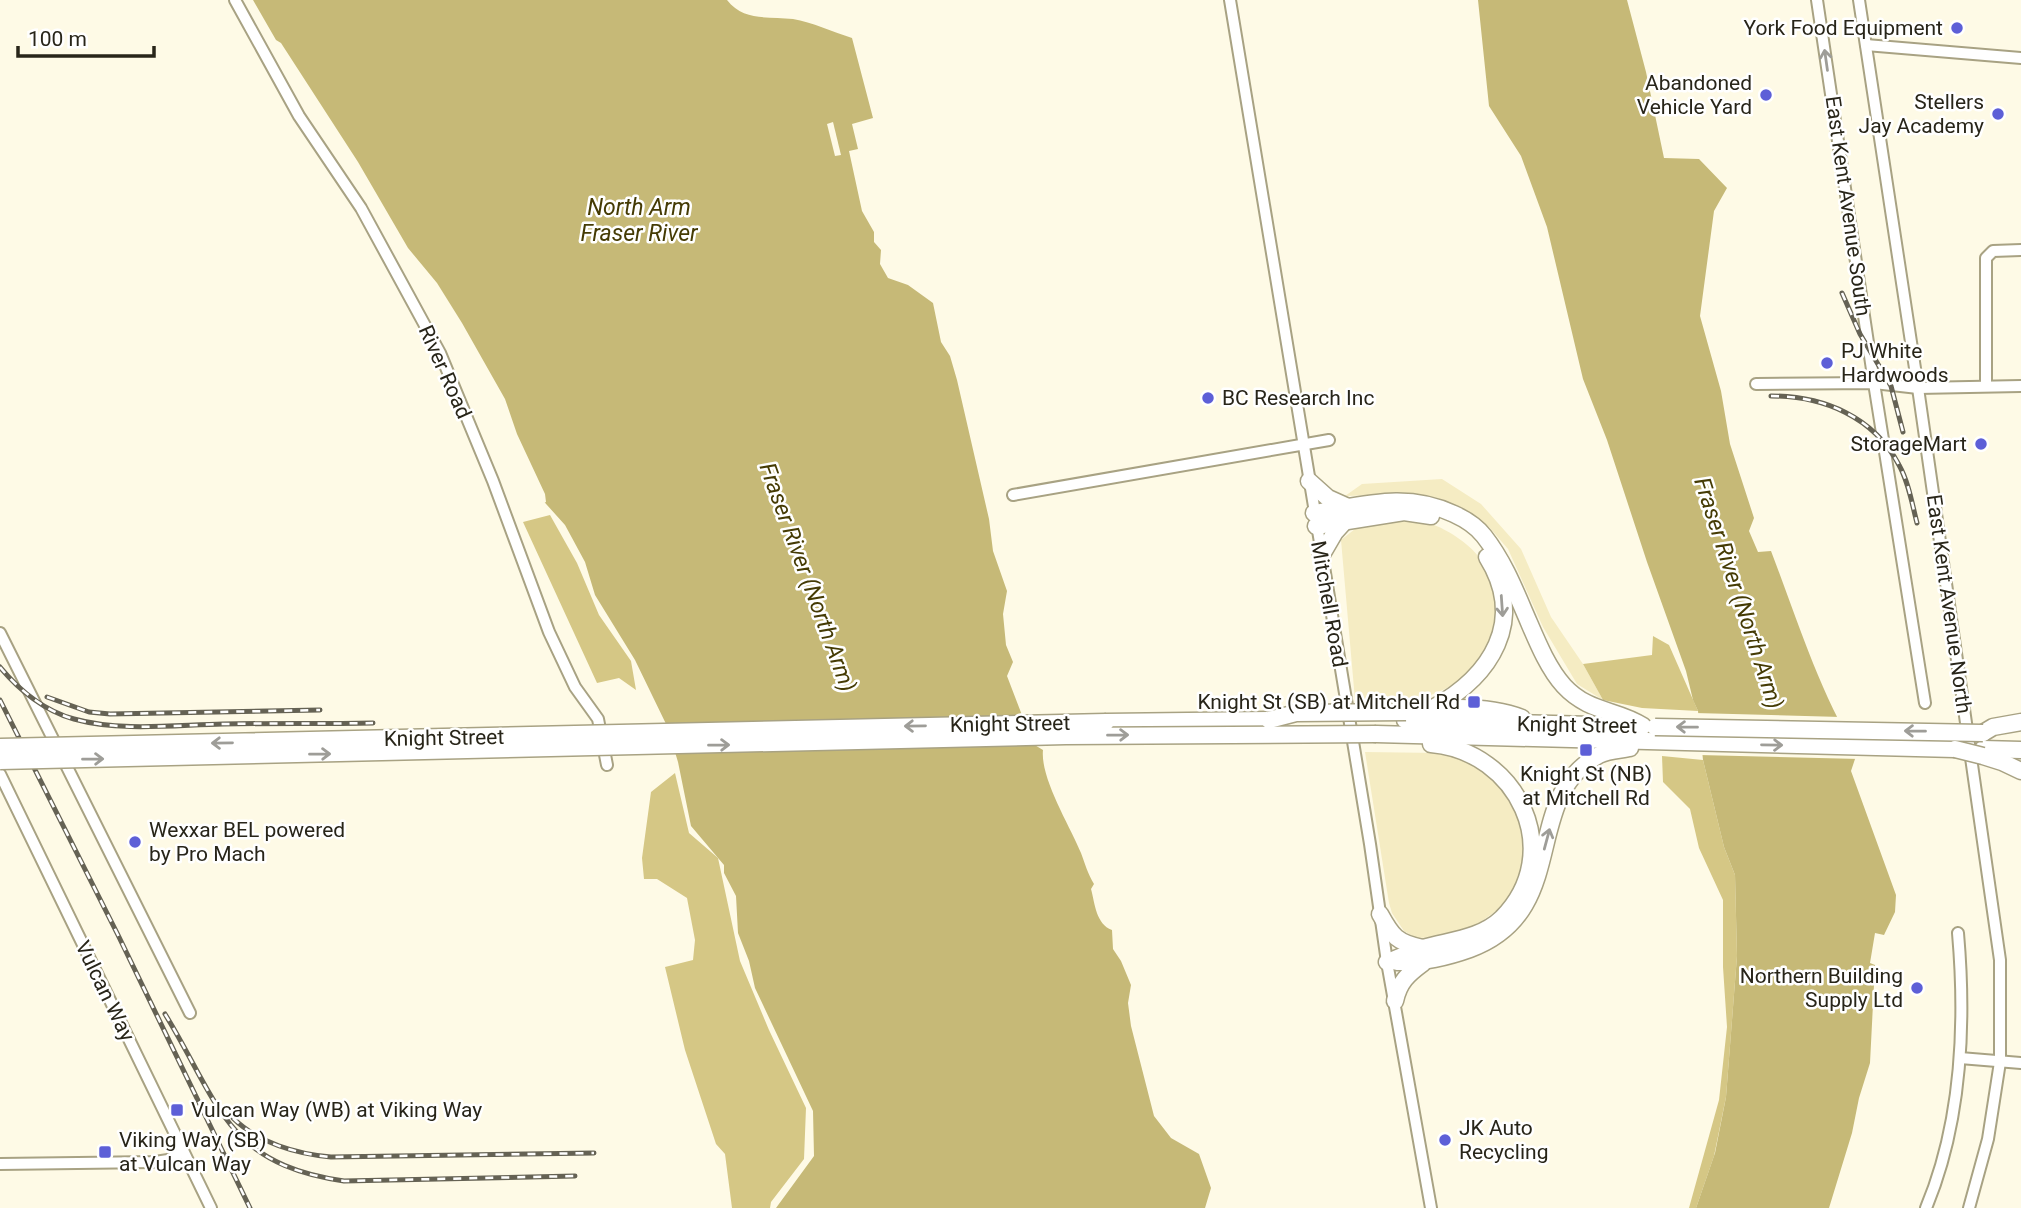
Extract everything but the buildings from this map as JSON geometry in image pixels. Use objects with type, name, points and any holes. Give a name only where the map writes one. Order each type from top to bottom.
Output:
[{"type":"highway","points":[[1309,481],[1346,514],[1404,512],[1431,516],[1465,532],[1480,547],[1494,568],[1501,591],[1503,621],[1494,654],[1469,685],[1405,728],[1434,744],[1464,750],[1494,768],[1515,791],[1527,815],[1531,843],[1529,867],[1520,893],[1501,918],[1481,932],[1423,955],[1398,987],[1395,1001]]},
{"type":"highway","points":[[1315,519],[1404,500],[1435,505],[1464,519],[1483,534],[1506,569],[1545,657],[1564,686],[1596,709],[1630,718],[1649,734],[1630,748],[1602,753],[1572,777],[1561,794],[1533,892],[1505,930],[1475,947],[1387,962]]},
{"type":"highway","points":[[1321,556],[1346,514]]},
{"type":"highway","points":[[1433,708],[1502,712],[1538,724]]},
{"type":"highway","name":"Knight Street","points":[[0,747],[1014,723],[1269,720],[1296,713],[1405,728],[1649,734],[1983,746],[2021,750]]},
{"type":"highway","points":[[2021,722],[1993,727],[1983,746],[2002,762],[2021,771]]},
{"type":"highway","name":"Knight Street","points":[[0,761],[1066,736],[1383,734],[1405,728],[1538,724],[1649,734],[1955,749],[1983,746],[2021,733]]},
{"type":"highway","points":[[1380,914],[1397,940],[1423,955]]},
{"type":"street","name":"River Road","points":[[235,0],[299,116],[361,208],[440,353],[493,481],[549,632],[575,687],[598,719],[607,765]]},
{"type":"street","name":"Mitchell Road","points":[[1230,0],[1387,962],[1431,1208]]},
{"type":"street","name":"East Kent Avenue South","points":[[1817,0],[1864,321],[1925,703]]},
{"type":"street","name":"East Kent Avenue North","points":[[1859,0],[1996,924],[2001,1004],[2000,1062],[1988,1139],[1969,1208]]},
{"type":"street","points":[[1866,46],[2021,58]]},
{"type":"street","points":[[1986,386],[1985,266],[1989,253],[2021,250]]},
{"type":"street","points":[[1756,384],[1874,383],[1918,388],[2021,386]]},
{"type":"street","points":[[1013,495],[1329,440]]},
{"type":"street","points":[[0,633],[190,1013]]},
{"type":"street","name":"Vulcan Way","points":[[0,774],[211,1208]]},
{"type":"street","points":[[1926,1208],[1941,1165],[1960,1058],[1962,985],[1958,933]]},
{"type":"street","points":[[1960,1058],[2021,1063]]},
{"type":"street","points":[[0,1164],[155,1162],[168,1160],[183,1152]]},
{"type":"shaded area","points":[[1442,479],[1481,504],[1521,549],[1551,617],[1583,664],[1603,700],[1577,684],[1543,627],[1508,549],[1489,527],[1463,508],[1437,498],[1410,494],[1345,496],[1362,484]]},
{"type":"shaded area","points":[[550,515],[577,563],[599,615],[631,661],[636,690],[619,678],[597,683],[523,522]]},
{"type":"shaded area","points":[[1402,521],[1427,523],[1440,528],[1460,539],[1477,554],[1490,577],[1495,596],[1492,632],[1475,665],[1445,689],[1413,698],[1355,700],[1341,540],[1355,529]]},
{"type":"shaded area","points":[[1653,636],[1669,645],[1698,711],[1642,708],[1603,700],[1583,664],[1652,655]]},
{"type":"shaded area","points":[[1365,752],[1438,753],[1464,760],[1501,781],[1519,815],[1524,836],[1523,862],[1514,893],[1496,911],[1472,928],[1443,937],[1416,938],[1404,931],[1389,903]]},
{"type":"shaded area","points":[[1662,756],[1703,760],[1724,847],[1735,875],[1737,956],[1726,1097],[1714,1156],[1696,1208],[1689,1208],[1719,1100],[1727,1027],[1723,967],[1723,900],[1699,848],[1690,809],[1663,782]]},
{"type":"shaded area","points":[[675,773],[689,833],[718,858],[740,961],[806,1108],[804,1159],[771,1202],[770,1208],[732,1208],[725,1154],[716,1144],[685,1050],[665,967],[693,960],[695,940],[687,898],[657,879],[644,879],[642,858],[651,792]]},
{"type":"water","name":"North Arm Fraser River","points":[[245,0],[727,0],[749,15],[800,20],[852,38],[873,118],[852,124],[858,149],[849,151],[862,211],[874,232],[874,242],[881,250],[880,264],[888,278],[908,285],[933,303],[941,342],[950,356],[957,380],[989,519],[993,551],[1007,591],[1003,614],[1006,645],[1013,662],[1007,676],[1033,744],[1043,750],[1043,761],[1051,788],[1094,884],[1091,889],[1097,913],[1103,923],[1112,930],[1113,949],[1131,985],[1128,1003],[1131,1026],[1154,1116],[1171,1138],[1199,1154],[1211,1188],[1205,1208],[776,1208],[814,1156],[813,1111],[755,988],[749,961],[738,933],[736,896],[724,873],[724,865],[691,826],[678,762],[667,726],[635,660],[595,595],[585,562],[565,525],[538,495],[483,380]]},
{"type":"water","name":"Fraser River (North Arm)","points":[[1478,0],[1627,0],[1664,158],[1699,159],[1727,188],[1714,211],[1700,316],[1721,391],[1730,444],[1754,518],[1749,531],[1758,552],[1771,551],[1820,680],[1857,753],[1851,771],[1896,895],[1895,912],[1884,935],[1875,933],[1870,963],[1875,965],[1870,1063],[1829,1208],[1696,1208],[1715,1153],[1726,1097],[1737,956],[1735,875],[1724,847],[1703,760],[1698,711],[1607,440],[1583,379],[1547,227],[1521,156],[1489,106]]},
{"type":"pier","points":[[242,0],[253,0],[276,40],[281,43],[358,162],[408,248],[437,283],[462,323],[505,399],[546,502],[542,504],[535,496],[480,382],[393,250]]},
{"type":"pier","points":[[833,122],[841,155],[835,156],[827,124]]},
{"type":"pier","points":[[1695,713],[1841,717],[1846,728],[1861,737],[1860,759],[1699,755]]},
{"type":"railway","points":[[1842,293],[1860,334],[1891,386],[1903,432]]},
{"type":"railway","points":[[1771,396],[1791,397],[1828,405],[1846,412],[1876,434],[1899,465],[1917,523]]},
{"type":"railway","points":[[0,667],[16,684],[43,705],[63,715],[92,723],[148,727],[373,723]]},
{"type":"railway","points":[[47,697],[89,712],[110,714],[320,710]]},
{"type":"railway","points":[[0,700],[118,935],[250,1208]]},
{"type":"railway","points":[[165,1014],[230,1124],[249,1144],[273,1160],[304,1173],[344,1181],[575,1176]]},
{"type":"railway","points":[[233,1118],[266,1141],[305,1153],[331,1157],[594,1153]]},
{"type":"place","name":"York Food Equipment","points":[[1957,28]]},
{"type":"place","name":"Abandoned Vehicle Yard","points":[[1766,95]]},
{"type":"place","name":"Stellers Jay Academy","points":[[1998,114]]},
{"type":"place","name":"PJ White Hardwoods","points":[[1827,363]]},
{"type":"place","name":"BC Research Inc","points":[[1208,398]]},
{"type":"place","name":"StorageMart","points":[[1981,444]]},
{"type":"place","name":"Knight St (SB) at Mitchell Rd","points":[[1474,702]]},
{"type":"place","name":"Knight St (NB) at Mitchell Rd","points":[[1586,750]]},
{"type":"place","name":"Wexxar BEL powered by Pro Mach","points":[[135,842]]},
{"type":"place","name":"Northern Building Supply Ltd","points":[[1917,988]]},
{"type":"place","name":"Vulcan Way (WB) at Viking Way","points":[[177,1110]]},
{"type":"place","name":"JK Auto Recycling","points":[[1445,1140]]},
{"type":"place","name":"Viking Way (SB) at Vulcan Way","points":[[105,1152]]}]
